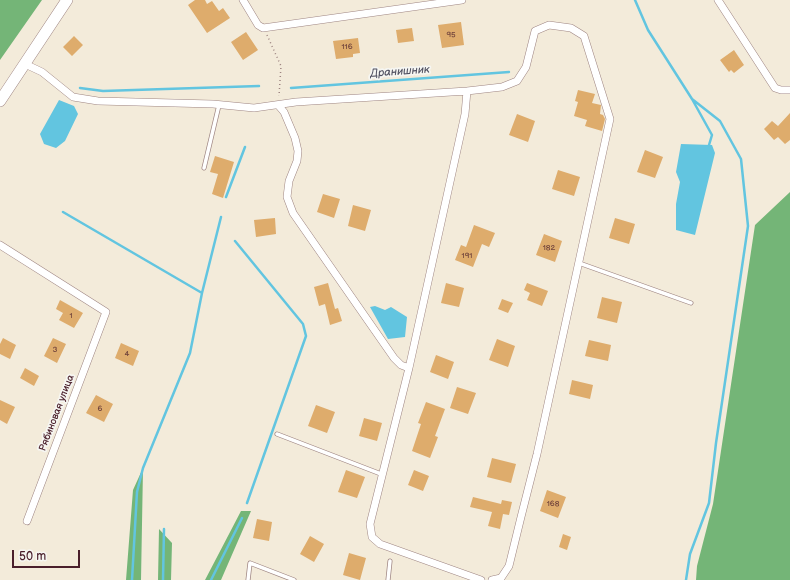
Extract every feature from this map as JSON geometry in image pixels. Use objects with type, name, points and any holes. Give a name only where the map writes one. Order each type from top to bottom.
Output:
[{"type":"main road","points":[[0,101],[67,0]]},
{"type":"street","points":[[243,0],[258,25],[263,28],[462,0]]},
{"type":"street","points":[[718,0],[775,88],[790,90]]},
{"type":"street","points":[[25,64],[42,72],[73,97],[98,101],[219,104],[254,108],[296,102],[467,91],[502,87],[517,81],[526,66],[536,31],[549,25],[571,28],[584,36],[610,119],[535,461],[508,566],[502,579],[492,580]]},
{"type":"street","points":[[467,91],[466,114],[409,368],[381,474],[370,524],[372,537],[380,544],[481,580]]},
{"type":"street","points":[[278,105],[284,112],[295,138],[298,151],[286,197],[293,213],[394,358],[401,365],[409,368]]},
{"type":"street","name":"Рябиновая улица","points":[[0,245],[106,312],[27,521]]},
{"type":"lane","points":[[204,168],[219,104]]},
{"type":"lane","points":[[579,263],[691,303]]},
{"type":"lane","points":[[277,434],[381,474]]},
{"type":"lane","points":[[388,580],[390,561]]},
{"type":"lane","points":[[248,580],[250,563],[294,580]]},
{"type":"path","points":[[263,28],[281,66],[278,105]]},
{"type":"green space","points":[[0,0],[42,0],[0,60]]},
{"type":"green space","points":[[790,192],[790,580],[696,580],[697,566],[713,504],[755,225]]},
{"type":"green space","points":[[143,468],[141,580],[126,580],[133,490]]},
{"type":"green space","points":[[241,511],[251,511],[221,580],[205,580]]},
{"type":"green space","points":[[159,529],[172,543],[171,580],[158,580]]},
{"type":"water","points":[[59,100],[74,106],[78,114],[65,141],[56,148],[44,144],[40,134]]},
{"type":"water","points":[[681,144],[712,145],[715,153],[695,235],[676,230],[676,204],[680,182],[676,172]]},
{"type":"water","points":[[375,306],[385,310],[391,307],[407,317],[405,337],[388,339],[370,307]]},
{"type":"building","points":[[195,0],[205,0],[207,4],[212,1],[219,11],[223,8],[230,18],[207,33],[188,5]]},
{"type":"building","points":[[461,22],[464,45],[442,48],[438,25]]},
{"type":"building","points":[[412,28],[414,41],[398,43],[396,30]]},
{"type":"building","points":[[246,32],[258,50],[243,60],[231,42]]},
{"type":"building","points":[[74,36],[83,45],[72,56],[63,47]]},
{"type":"building","points":[[358,38],[360,53],[353,54],[353,57],[336,59],[333,41]]},
{"type":"building","points":[[734,50],[744,65],[734,73],[731,70],[729,72],[720,60]]},
{"type":"building","points":[[578,90],[595,94],[592,103],[601,105],[600,114],[603,115],[605,119],[602,131],[585,126],[587,120],[574,116],[578,102],[575,101]]},
{"type":"building","points":[[790,113],[790,140],[785,144],[778,137],[774,140],[764,129],[772,121],[778,126]]},
{"type":"building","points":[[517,114],[535,121],[528,142],[509,135]]},
{"type":"building","points":[[645,150],[663,157],[655,178],[637,172]]},
{"type":"building","points":[[215,156],[234,162],[223,198],[212,194],[218,174],[210,172]]},
{"type":"building","points":[[558,170],[580,177],[574,196],[552,189]]},
{"type":"building","points":[[323,194],[340,199],[334,218],[317,212]]},
{"type":"building","points":[[353,205],[371,210],[365,231],[348,226]]},
{"type":"building","points":[[275,218],[276,234],[256,237],[254,220]]},
{"type":"building","points":[[615,218],[635,224],[629,244],[609,238]]},
{"type":"building","points":[[474,225],[495,233],[489,247],[482,244],[473,267],[455,260],[461,245],[466,247]]},
{"type":"building","points":[[544,234],[562,241],[555,262],[536,255]]},
{"type":"building","points":[[328,283],[335,309],[338,308],[342,321],[330,325],[325,304],[319,306],[314,287]]},
{"type":"building","points":[[446,283],[464,288],[459,307],[441,303]]},
{"type":"building","points":[[527,283],[548,291],[542,306],[527,300],[530,293],[524,290]]},
{"type":"building","points":[[602,297],[622,302],[617,323],[597,318]]},
{"type":"building","points":[[502,299],[513,303],[508,313],[498,309]]},
{"type":"building","points":[[60,300],[83,313],[74,328],[59,320],[63,313],[56,309]]},
{"type":"building","points":[[3,338],[16,345],[10,359],[0,354],[0,344]]},
{"type":"building","points":[[53,338],[66,344],[57,363],[44,356]]},
{"type":"building","points":[[497,339],[515,346],[508,367],[489,360]]},
{"type":"building","points":[[589,340],[611,345],[608,361],[585,356]]},
{"type":"building","points":[[121,343],[139,351],[133,366],[115,358]]},
{"type":"building","points":[[436,355],[454,362],[448,379],[430,372]]},
{"type":"building","points":[[25,368],[39,376],[34,386],[20,378]]},
{"type":"building","points":[[572,380],[593,385],[590,399],[569,394]]},
{"type":"building","points":[[457,387],[476,393],[468,414],[450,408]]},
{"type":"building","points":[[96,395],[113,404],[104,422],[86,413]]},
{"type":"building","points":[[0,400],[15,407],[7,424],[0,420]]},
{"type":"building","points":[[426,402],[445,409],[435,436],[438,437],[430,458],[412,451],[421,424],[418,423]]},
{"type":"building","points":[[316,405],[335,412],[327,433],[308,426]]},
{"type":"building","points":[[364,418],[382,423],[377,441],[359,436]]},
{"type":"building","points":[[492,458],[516,464],[511,483],[487,477]]},
{"type":"building","points":[[346,470],[365,477],[357,498],[338,492]]},
{"type":"building","points":[[414,470],[429,476],[423,491],[408,485]]},
{"type":"building","points":[[547,490],[566,497],[558,518],[540,511]]},
{"type":"building","points":[[473,497],[501,504],[502,500],[512,502],[509,515],[503,514],[500,529],[488,526],[492,512],[470,507]]},
{"type":"building","points":[[257,519],[272,522],[269,541],[253,538]]},
{"type":"building","points":[[563,534],[571,537],[567,550],[559,547]]},
{"type":"building","points":[[310,536],[324,544],[314,562],[300,554]]},
{"type":"building","points":[[349,553],[366,558],[360,580],[343,575]]},
{"type":"waterway","points":[[635,0],[648,30],[692,99],[712,135],[709,145]]},
{"type":"waterway","name":"Дранишник","points":[[291,88],[509,72]]},
{"type":"waterway","points":[[80,88],[103,91],[259,86]]},
{"type":"waterway","points":[[686,580],[690,554],[709,503],[716,443],[748,226],[741,159],[720,121],[692,99]]},
{"type":"waterway","points":[[226,197],[245,147]]},
{"type":"waterway","points":[[63,212],[202,293],[190,353],[143,468],[137,492],[132,580]]},
{"type":"waterway","points":[[202,293],[221,217]]},
{"type":"waterway","points":[[235,241],[303,324],[306,336],[247,503]]},
{"type":"waterway","points":[[211,580],[242,518]]},
{"type":"waterway","points":[[163,580],[164,529]]}]
